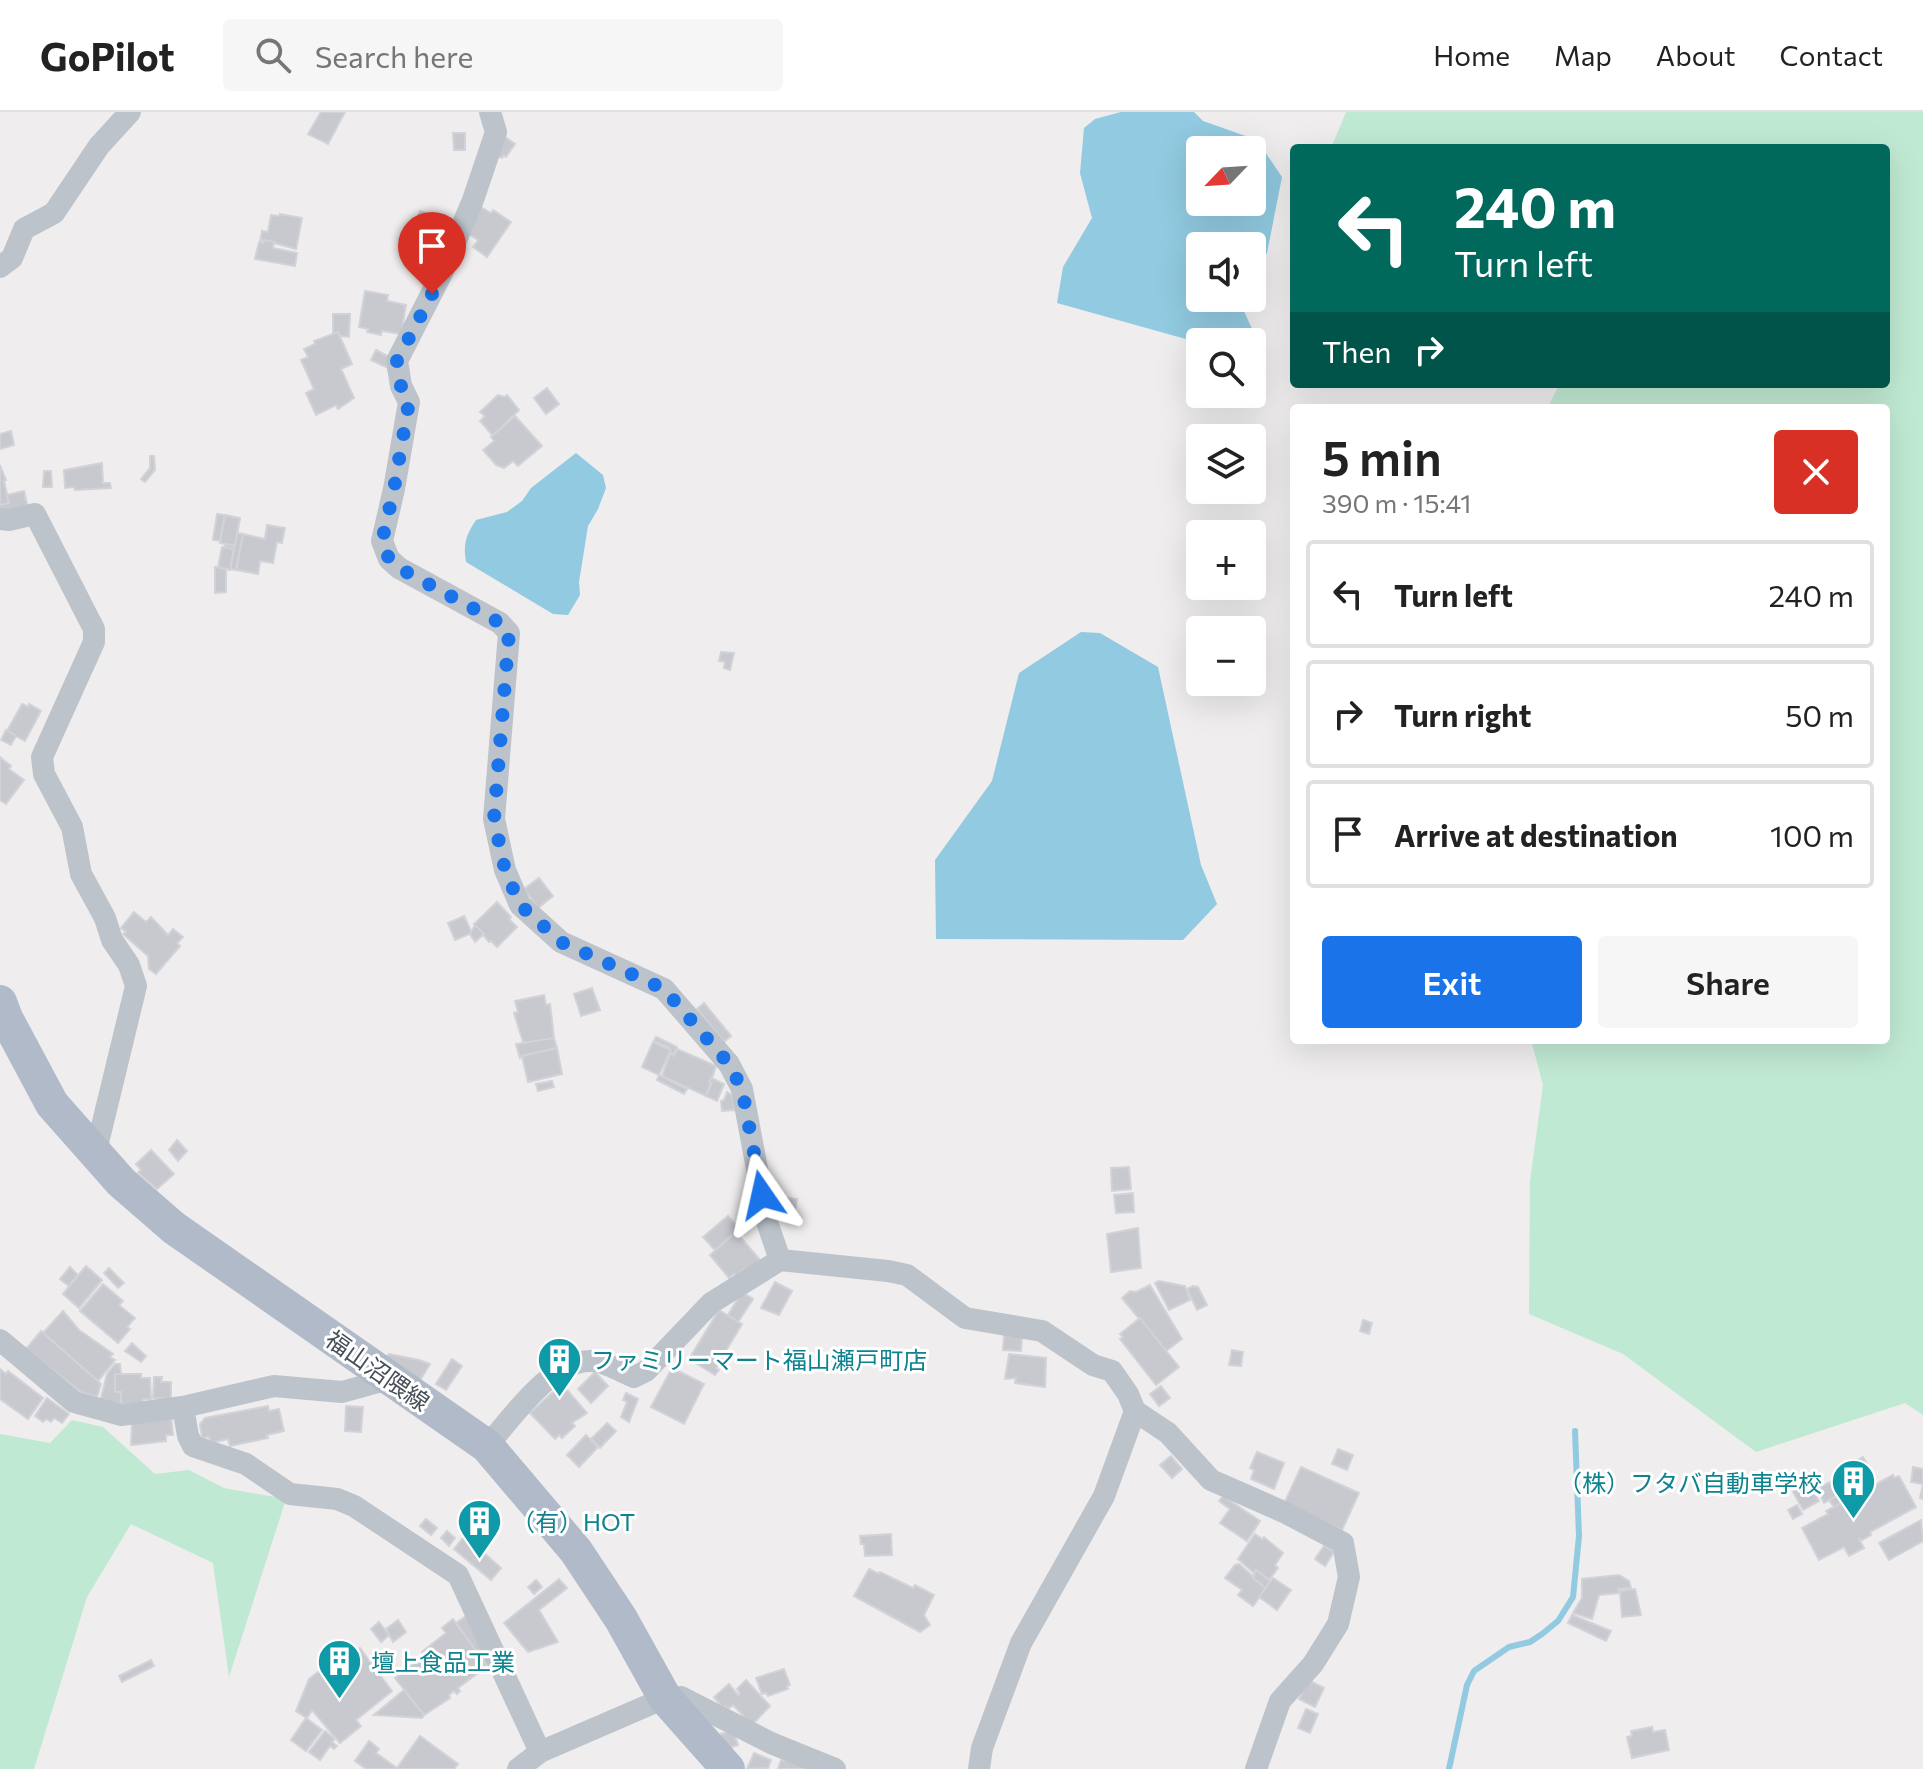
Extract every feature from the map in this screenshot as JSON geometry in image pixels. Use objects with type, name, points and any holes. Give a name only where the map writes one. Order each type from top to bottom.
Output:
[{"type":"main road","name":"福山沼隈線","points":[[0,1002],[52,1104],[121,1182],[174,1228],[487,1446],[576,1551],[621,1619],[665,1698],[728,1769]]},
{"type":"street","points":[[0,267],[12,258],[24,229],[54,213],[99,146],[130,112]]},
{"type":"street","points":[[490,112],[496,132],[473,200],[443,271],[397,361],[401,386],[409,402],[382,541],[389,559],[399,568],[500,623],[509,633],[494,819],[505,870],[520,905],[561,942],[664,989],[729,1064],[742,1089],[767,1222],[780,1260]]},
{"type":"street","points":[[0,519],[35,514],[94,629],[94,642],[42,757],[44,774],[72,827],[81,874],[105,918],[112,940],[129,965],[136,986],[95,1155]]},
{"type":"street","points":[[487,1446],[554,1373],[569,1364],[594,1361],[634,1377],[646,1371],[711,1303],[780,1260],[907,1275],[965,1318],[1042,1331],[1093,1365],[1112,1371],[1128,1394],[1135,1411],[1168,1433],[1211,1480],[1286,1513],[1343,1543],[1349,1577],[1338,1624],[1313,1664],[1280,1701],[1256,1769]]},
{"type":"street","points":[[0,1340],[74,1402],[121,1415],[183,1407],[274,1386],[342,1392],[389,1379]]},
{"type":"street","points":[[183,1407],[193,1446],[246,1464],[290,1494],[337,1499],[354,1506],[458,1575],[540,1752]]},
{"type":"street","points":[[979,1769],[982,1748],[1021,1643],[1104,1496],[1135,1411]]},
{"type":"street","points":[[518,1769],[540,1752],[665,1698],[681,1697],[771,1743],[835,1769]]},
{"type":"green space","points":[[1346,112],[1923,112],[1923,1415],[1905,1403],[1756,1452],[1623,1354],[1529,1314],[1530,1181],[1543,1085],[1532,1044],[1890,1044],[1890,404],[1549,404],[1558,388],[1890,388],[1890,144],[1333,144]]},
{"type":"green space","points":[[72,1420],[103,1427],[155,1474],[189,1470],[224,1488],[286,1499],[229,1677],[213,1563],[131,1524],[87,1597],[34,1769],[0,1769],[0,1434],[50,1443]]},
{"type":"water","points":[[1121,112],[1194,112],[1203,121],[1246,136],[1186,136],[1186,216],[1266,216],[1266,153],[1282,177],[1266,255],[1266,232],[1186,232],[1186,312],[1244,312],[1252,328],[1186,328],[1186,339],[1057,303],[1063,267],[1092,218],[1080,173],[1084,128],[1095,119]]},
{"type":"water","points":[[576,453],[603,475],[606,488],[588,526],[579,582],[580,595],[568,615],[553,614],[466,562],[465,545],[476,520],[507,512],[522,501],[531,488]]},
{"type":"water","points":[[1081,632],[1100,633],[1158,667],[1201,865],[1217,904],[1183,940],[936,939],[935,860],[992,781],[1019,673]]},
{"type":"building","points":[[321,112],[345,112],[328,144],[308,134]]},
{"type":"building","points":[[453,133],[465,133],[465,150],[454,150]]},
{"type":"building","points":[[505,137],[515,144],[502,158],[496,155]]},
{"type":"building","points":[[479,206],[491,213],[493,210],[511,222],[487,257],[473,247],[478,240],[467,233]]},
{"type":"building","points":[[420,211],[441,219],[439,224],[450,228],[437,261],[408,250]]},
{"type":"building","points":[[271,215],[302,218],[296,249],[263,240],[260,242],[262,231],[268,232]]},
{"type":"building","points":[[263,240],[274,242],[273,248],[297,253],[295,266],[255,259],[259,242],[263,243]]},
{"type":"building","points":[[365,291],[388,295],[387,301],[406,305],[401,334],[382,331],[381,335],[359,327]]},
{"type":"building","points":[[333,314],[350,314],[349,337],[340,336],[338,332],[333,335]]},
{"type":"building","points":[[338,332],[352,364],[341,369],[354,398],[338,409],[336,405],[316,415],[306,393],[314,389],[301,360],[308,357],[304,349],[315,344],[314,341]]},
{"type":"building","points":[[376,350],[393,359],[388,368],[371,360]]},
{"type":"building","points":[[547,388],[559,404],[546,414],[534,398]]},
{"type":"building","points":[[498,395],[507,395],[519,410],[493,436],[480,421],[485,416],[480,412]]},
{"type":"building","points":[[515,416],[542,446],[518,466],[513,461],[504,468],[496,465],[483,450],[494,441],[491,437]]},
{"type":"building","points":[[11,431],[14,445],[0,449],[0,434]]},
{"type":"building","points":[[150,456],[154,456],[155,470],[145,482],[141,479],[150,468]]},
{"type":"building","points":[[102,463],[103,483],[110,483],[111,488],[65,488],[64,470]]},
{"type":"building","points":[[0,465],[9,503],[0,505]]},
{"type":"building","points":[[44,471],[51,471],[52,487],[43,487]]},
{"type":"building","points":[[24,491],[28,508],[0,515],[0,505],[9,503],[7,495]]},
{"type":"building","points":[[217,514],[225,515],[220,541],[213,540]]},
{"type":"building","points":[[225,515],[240,518],[235,546],[220,543]]},
{"type":"building","points":[[267,525],[285,528],[282,543],[277,542],[273,563],[260,561],[258,574],[236,570],[243,534],[265,539]]},
{"type":"building","points":[[237,533],[243,534],[236,570],[230,569],[234,549],[225,548],[225,544],[235,546]]},
{"type":"building","points":[[222,547],[234,549],[230,570],[218,567]]},
{"type":"building","points":[[215,567],[226,569],[226,592],[215,593]]},
{"type":"building","points":[[721,652],[734,653],[730,670],[724,668],[725,662],[719,661]]},
{"type":"building","points":[[22,704],[28,707],[29,704],[41,711],[25,741],[7,731]]},
{"type":"building","points":[[6,730],[16,736],[11,745],[1,740]]},
{"type":"building","points":[[0,757],[11,766],[9,769],[24,780],[6,804],[0,800]]},
{"type":"building","points":[[539,878],[553,896],[538,908],[524,889]]},
{"type":"building","points":[[497,902],[517,927],[497,947],[474,924]]},
{"type":"building","points":[[134,912],[146,922],[151,917],[168,935],[173,929],[183,937],[177,943],[180,946],[156,974],[149,969],[148,956],[123,934],[126,932],[121,928]]},
{"type":"building","points":[[464,916],[472,933],[455,940],[448,923]]},
{"type":"building","points":[[475,925],[484,934],[475,942],[470,934]]},
{"type":"building","points":[[592,988],[600,1010],[581,1016],[574,994]]},
{"type":"building","points":[[544,995],[546,1005],[550,1004],[554,1038],[524,1045],[514,1013],[518,1012],[515,1001]]},
{"type":"building","points":[[704,1003],[731,1036],[724,1042],[697,1009]]},
{"type":"building","points":[[656,1037],[677,1047],[674,1054],[670,1053],[669,1047],[654,1041]]},
{"type":"building","points":[[554,1038],[557,1048],[520,1058],[516,1044]]},
{"type":"building","points":[[653,1042],[671,1050],[659,1075],[642,1067]]},
{"type":"building","points":[[557,1048],[562,1074],[528,1082],[522,1056]]},
{"type":"building","points":[[677,1049],[716,1066],[706,1096],[662,1076],[670,1054],[674,1056]]},
{"type":"building","points":[[659,1075],[687,1089],[684,1094],[657,1080]]},
{"type":"building","points":[[711,1078],[724,1084],[717,1101],[706,1096]]},
{"type":"building","points":[[552,1081],[554,1087],[538,1091],[536,1084]]},
{"type":"building","points":[[727,1092],[732,1095],[735,1110],[722,1111],[721,1101]]},
{"type":"building","points":[[177,1140],[187,1151],[178,1161],[169,1150]]},
{"type":"building","points":[[151,1150],[174,1174],[157,1189],[138,1173],[141,1170],[136,1164]]},
{"type":"building","points":[[1129,1167],[1131,1189],[1112,1191],[1111,1168]]},
{"type":"building","points":[[1133,1193],[1134,1212],[1116,1213],[1114,1195]]},
{"type":"building","points":[[781,1197],[797,1199],[794,1218],[778,1215]]},
{"type":"building","points":[[728,1216],[739,1229],[715,1250],[703,1237]]},
{"type":"building","points":[[1138,1228],[1141,1268],[1111,1272],[1107,1234]]},
{"type":"building","points":[[736,1232],[760,1260],[747,1272],[744,1269],[729,1278],[710,1255]]},
{"type":"building","points":[[86,1266],[102,1280],[79,1308],[63,1294]]},
{"type":"building","points":[[70,1267],[78,1275],[69,1286],[60,1279]]},
{"type":"building","points":[[109,1268],[124,1283],[118,1288],[104,1273]]},
{"type":"building","points":[[775,1282],[792,1291],[779,1315],[761,1308]]},
{"type":"building","points":[[1155,1283],[1185,1286],[1190,1300],[1169,1310]]},
{"type":"building","points":[[103,1284],[123,1301],[119,1305],[135,1318],[118,1343],[80,1311]]},
{"type":"building","points":[[1150,1285],[1182,1339],[1166,1351],[1122,1298],[1130,1291],[1136,1292]]},
{"type":"building","points":[[1198,1287],[1207,1305],[1197,1310],[1187,1289]]},
{"type":"building","points":[[742,1292],[753,1299],[738,1322],[728,1315]]},
{"type":"building","points":[[719,1310],[742,1324],[715,1375],[689,1359]]},
{"type":"building","points":[[63,1311],[79,1330],[113,1354],[110,1357],[115,1360],[98,1381],[43,1333]]},
{"type":"building","points":[[1140,1318],[1179,1367],[1156,1385],[1120,1339],[1123,1337],[1120,1334]]},
{"type":"building","points":[[1363,1320],[1372,1323],[1369,1334],[1360,1331]]},
{"type":"building","points":[[41,1331],[101,1384],[97,1397],[81,1392],[26,1349]]},
{"type":"building","points":[[1004,1335],[1022,1337],[1021,1351],[1003,1350]]},
{"type":"building","points":[[132,1343],[146,1356],[141,1362],[125,1351]]},
{"type":"building","points":[[1232,1350],[1243,1352],[1241,1366],[1229,1365]]},
{"type":"building","points":[[389,1354],[430,1364],[420,1380],[385,1358]]},
{"type":"building","points":[[1009,1354],[1046,1358],[1045,1387],[1015,1383],[1016,1378],[1005,1379]]},
{"type":"building","points":[[452,1359],[462,1366],[446,1390],[436,1384]]},
{"type":"building","points":[[115,1364],[120,1364],[121,1374],[115,1374],[115,1392],[121,1392],[121,1404],[100,1402],[107,1374]]},
{"type":"building","points":[[672,1368],[704,1384],[684,1424],[651,1407]]},
{"type":"building","points":[[0,1369],[6,1374],[8,1371],[43,1398],[28,1419],[0,1399]]},
{"type":"building","points":[[595,1372],[608,1386],[591,1403],[578,1389]]},
{"type":"building","points":[[115,1374],[141,1374],[141,1378],[150,1378],[151,1399],[143,1399],[142,1403],[121,1404],[121,1392],[115,1392]]},
{"type":"building","points":[[154,1377],[162,1377],[161,1382],[171,1382],[171,1399],[153,1398]]},
{"type":"building","name":"ファミリーマート福山瀬戸町店","points":[[562,1384],[587,1413],[572,1423],[575,1426],[562,1438],[559,1435],[555,1439],[530,1413]]},
{"type":"building","points":[[1161,1386],[1170,1398],[1159,1406],[1150,1394]]},
{"type":"building","points":[[626,1393],[638,1399],[629,1422],[621,1417],[627,1402],[623,1400]]},
{"type":"building","points":[[47,1398],[69,1414],[62,1423],[54,1418],[51,1422],[46,1419],[43,1422],[35,1416]]},
{"type":"building","points":[[268,1406],[269,1411],[279,1409],[284,1431],[267,1435],[268,1438],[230,1446],[228,1439],[211,1443],[209,1437],[202,1438],[200,1424],[205,1418]]},
{"type":"building","points":[[346,1406],[363,1407],[361,1432],[345,1431]]},
{"type":"building","points":[[171,1416],[173,1435],[166,1435],[166,1441],[131,1445],[132,1421]]},
{"type":"building","points":[[607,1423],[616,1431],[600,1448],[591,1439]]},
{"type":"building","points":[[586,1435],[598,1447],[579,1467],[567,1455]]},
{"type":"building","points":[[1338,1449],[1353,1455],[1347,1470],[1332,1464]]},
{"type":"building","points":[[1257,1452],[1284,1463],[1274,1489],[1251,1479],[1254,1470],[1250,1468]]},
{"type":"building","points":[[1171,1456],[1182,1469],[1172,1478],[1160,1465]]},
{"type":"building","points":[[1863,1457],[1872,1472],[1844,1487],[1834,1472]]},
{"type":"building","points":[[1301,1467],[1359,1493],[1342,1530],[1284,1504]]},
{"type":"building","points":[[1913,1467],[1923,1469],[1923,1484],[1911,1482]]},
{"type":"building","name":"（株）フタバ自動車学校","points":[[1893,1475],[1894,1478],[1899,1476],[1916,1507],[1859,1539],[1864,1548],[1849,1556],[1844,1547],[1819,1560],[1802,1528],[1828,1514],[1826,1511]]},
{"type":"building","points":[[1839,1477],[1846,1491],[1824,1503],[1817,1489]]},
{"type":"building","points":[[1809,1483],[1819,1501],[1803,1510],[1793,1492]]},
{"type":"building","points":[[1840,1494],[1844,1501],[1834,1507],[1829,1500]]},
{"type":"building","points":[[1223,1496],[1260,1521],[1247,1541],[1220,1523],[1230,1509],[1219,1501]]},
{"type":"building","points":[[1797,1505],[1802,1514],[1793,1519],[1788,1510]]},
{"type":"building","points":[[426,1519],[437,1528],[431,1535],[420,1526]]},
{"type":"building","points":[[1921,1520],[1923,1541],[1889,1560],[1879,1543]]},
{"type":"building","points":[[447,1531],[455,1538],[449,1546],[441,1538]]},
{"type":"building","name":"（有）HOT","points":[[467,1533],[486,1549],[484,1553],[501,1568],[491,1580],[454,1549]]},
{"type":"building","points":[[891,1534],[892,1555],[865,1556],[860,1536]]},
{"type":"building","points":[[1255,1534],[1262,1539],[1264,1537],[1283,1553],[1275,1565],[1278,1568],[1269,1580],[1256,1570],[1254,1573],[1238,1559]]},
{"type":"building","points":[[1324,1546],[1334,1552],[1325,1566],[1315,1559]]},
{"type":"building","points":[[1239,1564],[1266,1588],[1253,1606],[1238,1595],[1242,1590],[1225,1578]]},
{"type":"building","points":[[869,1569],[934,1595],[924,1615],[930,1625],[920,1632],[854,1596]]},
{"type":"building","points":[[1256,1570],[1270,1581],[1266,1588],[1253,1578]]},
{"type":"building","points":[[1619,1575],[1629,1581],[1631,1588],[1599,1595],[1592,1619],[1573,1613],[1582,1598],[1582,1579]]},
{"type":"building","points":[[1273,1578],[1291,1590],[1277,1610],[1259,1597]]},
{"type":"building","points":[[559,1579],[567,1588],[539,1610],[558,1642],[528,1652],[504,1623]]},
{"type":"building","points":[[536,1580],[542,1587],[534,1594],[528,1587]]},
{"type":"building","points":[[1635,1589],[1641,1615],[1622,1617],[1620,1591]]},
{"type":"building","points":[[1572,1615],[1611,1631],[1606,1641],[1568,1623]]},
{"type":"building","points":[[466,1616],[490,1663],[487,1666],[456,1623]]},
{"type":"building","points":[[453,1619],[487,1666],[458,1688],[460,1691],[457,1694],[454,1691],[450,1698],[424,1715],[395,1678],[420,1659],[429,1670],[434,1666],[422,1652],[446,1633],[442,1628]]},
{"type":"building","points":[[398,1620],[406,1632],[393,1642],[386,1629]]},
{"type":"building","points":[[379,1622],[389,1635],[381,1642],[371,1629]]},
{"type":"building","name":"壇上食品工業","points":[[360,1648],[392,1691],[356,1720],[361,1726],[340,1743],[312,1710],[307,1718],[296,1711],[309,1679],[347,1649],[352,1655]]},
{"type":"building","points":[[151,1660],[154,1666],[122,1682],[119,1676]]},
{"type":"building","points":[[784,1669],[790,1685],[788,1689],[768,1696],[762,1694],[756,1678]]},
{"type":"building","points":[[746,1680],[770,1706],[752,1725],[733,1705],[723,1708],[714,1697],[729,1684],[738,1695],[737,1689]]},
{"type":"building","points":[[1308,1680],[1324,1688],[1315,1707],[1299,1699]]},
{"type":"building","points":[[404,1690],[424,1715],[422,1718],[374,1715]]},
{"type":"building","points":[[1306,1709],[1318,1714],[1310,1733],[1298,1728]]},
{"type":"building","points":[[306,1718],[322,1730],[306,1751],[291,1740]]},
{"type":"building","points":[[1652,1727],[1653,1732],[1665,1730],[1669,1750],[1632,1758],[1627,1737],[1632,1736],[1631,1731]]},
{"type":"building","points":[[325,1731],[335,1739],[332,1742],[337,1746],[334,1749],[330,1746],[320,1760],[309,1752]]},
{"type":"building","points":[[734,1732],[738,1745],[723,1750],[718,1735]]},
{"type":"building","points":[[420,1736],[458,1764],[454,1769],[366,1769],[355,1761],[369,1741],[379,1749],[376,1753],[397,1768]]},
{"type":"building","points":[[754,1753],[771,1760],[768,1768],[747,1769]]},
{"type":"building","points":[[786,1758],[812,1769],[778,1769],[781,1760]]},
{"type":"waterway","points":[[1449,1769],[1467,1685],[1474,1671],[1509,1647],[1530,1642],[1542,1634],[1558,1621],[1573,1597],[1579,1536],[1575,1431]]},
{"type":"place","name":"ファミリーマート福山瀬戸町店","points":[[560,1398]]},
{"type":"place","name":"（株）フタバ自動車学校","points":[[1853,1521]]},
{"type":"place","name":"（有）HOT","points":[[480,1560]]},
{"type":"place","name":"壇上食品工業","points":[[340,1700]]},
{"type":"route","points":[[432,294],[397,361],[401,386],[409,402],[382,541],[389,559],[399,568],[500,623],[509,633],[494,819],[505,870],[520,905],[561,942],[664,989],[729,1064],[742,1089],[762,1195]]}]
